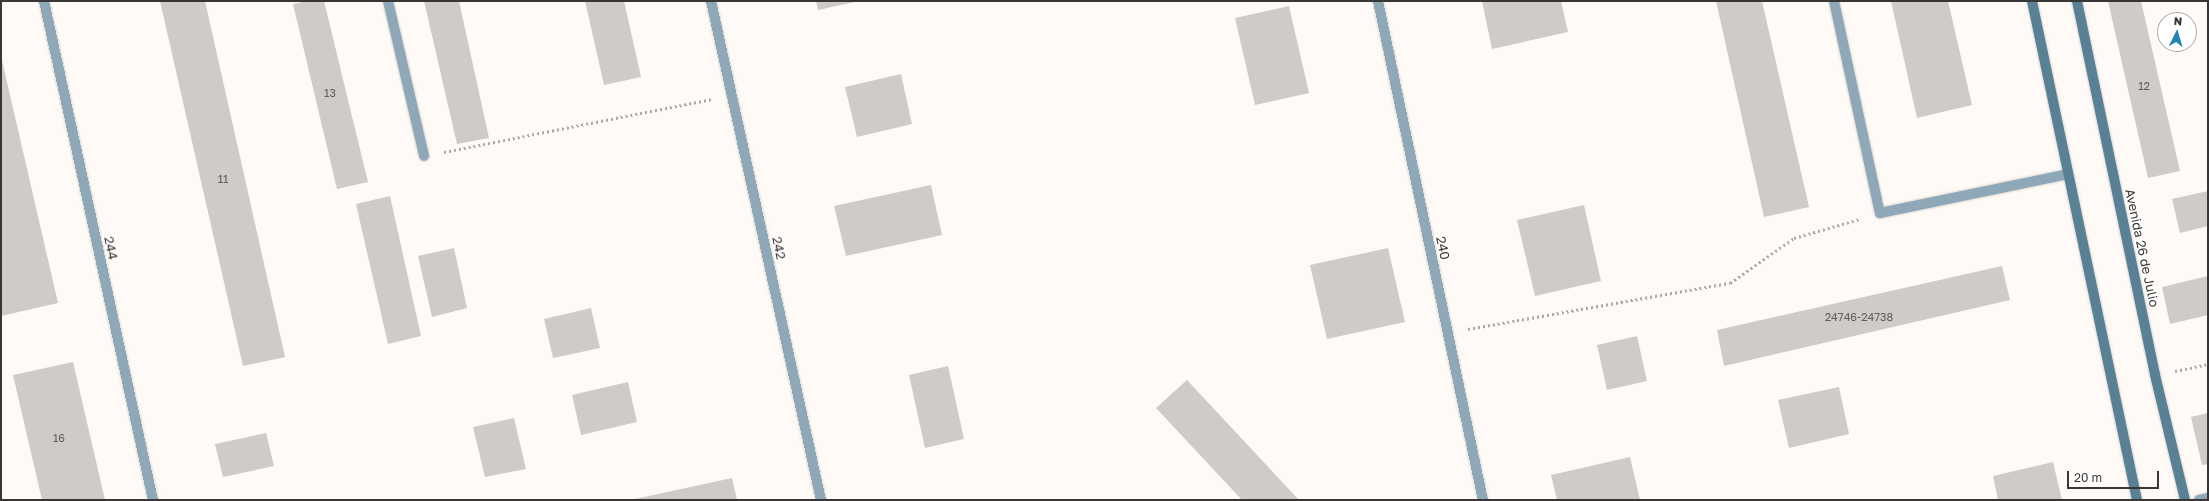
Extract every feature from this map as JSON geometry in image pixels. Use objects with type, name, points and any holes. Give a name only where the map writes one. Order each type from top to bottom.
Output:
[{"type":"street","name":"244","points":[[44,1],[152,500]]},
{"type":"street","points":[[388,1],[424,156]]},
{"type":"street","name":"242","points":[[711,1],[821,500]]},
{"type":"street","name":"240","points":[[1378,1],[1483,500]]},
{"type":"street","points":[[1834,1],[1880,214],[2068,174]]},
{"type":"street","points":[[2032,1],[2137,500]]},
{"type":"street","name":"Avenida 26 de Julio","points":[[2077,1],[2155,375],[2185,500]]},
{"type":"street","points":[[2199,500],[2208,498]]},
{"type":"path","points":[[424,156],[732,95]]},
{"type":"path","points":[[1448,333],[1730,283],[1794,238],[1880,214]]},
{"type":"path","points":[[2155,375],[2208,364]]},
{"type":"building","points":[[160,1],[205,1],[285,357],[243,366]]},
{"type":"building","points":[[307,1],[324,1],[368,182],[337,189],[293,4]]},
{"type":"building","points":[[424,1],[459,1],[489,138],[457,144]]},
{"type":"building","points":[[585,1],[624,1],[641,77],[604,85]]},
{"type":"building","points":[[816,1],[855,1],[855,2],[818,10]]},
{"type":"building","points":[[1482,1],[1561,1],[1568,32],[1492,49]]},
{"type":"building","points":[[1716,1],[1762,1],[1809,207],[1764,217]]},
{"type":"building","points":[[1891,1],[1948,1],[1972,105],[1917,118]]},
{"type":"building","points":[[2108,1],[2141,1],[2180,171],[2148,178]]},
{"type":"building","points":[[1289,6],[1309,93],[1255,105],[1235,18]]},
{"type":"building","points":[[1,56],[58,303],[1,316]]},
{"type":"building","points":[[901,74],[912,124],[857,137],[845,87]]},
{"type":"building","points":[[931,185],[942,235],[846,256],[834,206]]},
{"type":"building","points":[[2208,191],[2208,226],[2180,233],[2172,199]]},
{"type":"building","points":[[390,196],[421,336],[388,344],[356,204]]},
{"type":"building","points":[[1584,205],[1601,281],[1535,296],[1517,220]]},
{"type":"building","points":[[454,248],[467,308],[432,317],[418,256]]},
{"type":"building","points":[[1388,248],[1405,322],[1327,339],[1310,265]]},
{"type":"building","points":[[2002,266],[2010,300],[1724,366],[1717,330]]},
{"type":"building","points":[[2208,276],[2208,315],[2170,324],[2162,287]]},
{"type":"building","points":[[591,308],[600,348],[553,358],[544,319]]},
{"type":"building","points":[[1637,336],[1647,381],[1607,390],[1597,345]]},
{"type":"building","points":[[73,362],[105,500],[42,500],[13,375]]},
{"type":"building","points":[[948,366],[964,439],[925,448],[909,375]]},
{"type":"building","points":[[1187,380],[1299,500],[1242,500],[1156,408]]},
{"type":"building","points":[[628,382],[637,422],[581,435],[572,395]]},
{"type":"building","points":[[1839,387],[1849,434],[1789,448],[1778,400]]},
{"type":"building","points":[[2208,413],[2208,464],[2202,465],[2191,417]]},
{"type":"building","points":[[514,418],[526,469],[485,477],[473,427]]},
{"type":"building","points":[[266,433],[274,466],[223,477],[215,444]]},
{"type":"building","points":[[1630,457],[1640,500],[1557,500],[1551,475]]},
{"type":"building","points":[[2053,462],[2062,500],[1998,500],[1993,476]]},
{"type":"building","points":[[732,478],[737,500],[635,500],[635,499]]}]
